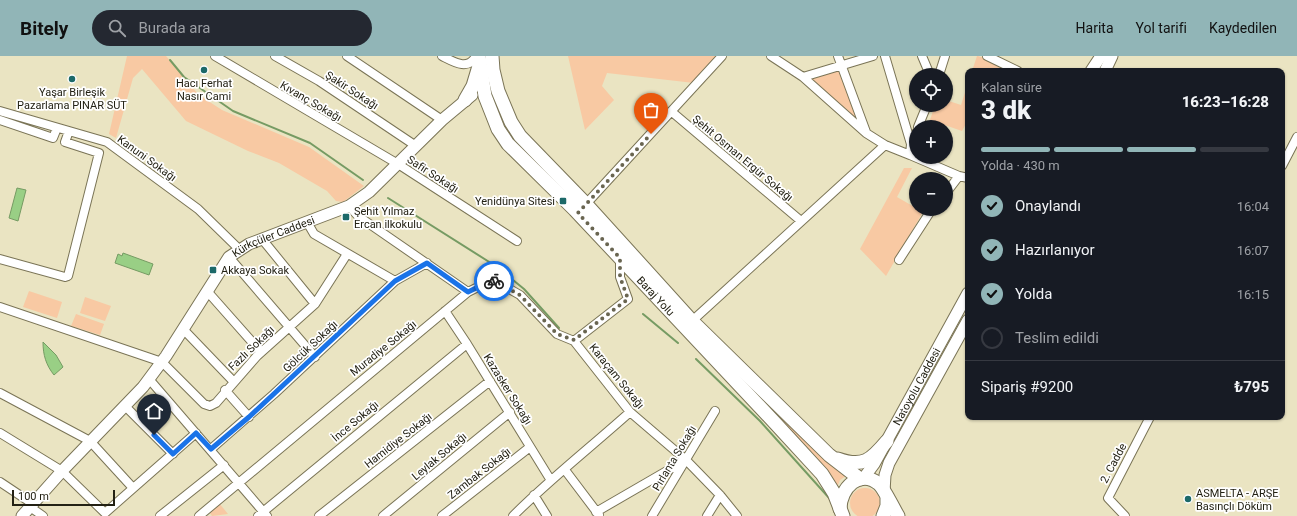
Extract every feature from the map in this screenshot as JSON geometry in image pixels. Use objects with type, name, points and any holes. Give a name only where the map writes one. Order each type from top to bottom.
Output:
[{"type":"main road","points":[[1093,68],[1101,56]]},
{"type":"main road","points":[[1106,68],[1112,56]]},
{"type":"main road","name":"Baraj Yolu","points":[[482,57],[493,70],[498,91],[511,122],[520,136],[582,209],[689,325],[822,474],[834,493],[842,514]]},
{"type":"main road","name":"Baraj Yolu","points":[[482,57],[485,96],[498,129],[508,144],[582,209],[620,258],[689,325],[829,455],[861,479],[874,481],[886,495]]},
{"type":"main road","points":[[466,100],[478,73],[482,57]]},
{"type":"main road","points":[[484,86],[493,70]]},
{"type":"main road","name":"Kürkçüler Caddesi","points":[[22,516],[62,471],[149,379],[162,362],[229,257],[262,239],[349,206],[369,192],[442,120],[484,86]]},
{"type":"main road","name":"Natoyolu Caddesi","points":[[861,479],[874,464],[965,298]]},
{"type":"main road","name":"Natoyolu Caddesi","points":[[886,495],[885,475],[889,463],[965,325]]},
{"type":"main road","points":[[829,455],[851,463],[864,462],[877,454],[887,441]]},
{"type":"main road","points":[[842,514],[842,493],[847,486],[861,479]]},
{"type":"main road","points":[[883,516],[887,506],[886,495]]},
{"type":"main road","points":[[886,495],[898,516]]},
{"type":"street","name":"Kıvanç Sokağı","points":[[215,56],[398,164]]},
{"type":"street","name":"Şakir Sokağı","points":[[275,56],[319,81],[416,146]]},
{"type":"street","points":[[347,56],[442,120]]},
{"type":"street","points":[[442,56],[462,65],[468,64],[482,57]]},
{"type":"street","points":[[582,209],[722,56]]},
{"type":"street","points":[[771,56],[803,77],[866,132],[885,145],[909,155]]},
{"type":"street","points":[[838,56],[866,132]]},
{"type":"street","points":[[803,77],[842,67],[873,56]]},
{"type":"street","points":[[885,56],[909,137]]},
{"type":"street","points":[[922,56],[927,68]]},
{"type":"street","points":[[941,68],[945,56]]},
{"type":"street","points":[[987,56],[1012,68]]},
{"type":"street","name":"Kanuni Sokağı","points":[[0,111],[108,143],[198,209],[240,250]]},
{"type":"street","name":"Şehit Osman Ergür Sokağı","points":[[672,112],[801,221]]},
{"type":"street","points":[[0,120],[100,153],[68,276],[65,277],[0,260]]},
{"type":"street","points":[[53,138],[57,128]]},
{"type":"street","points":[[65,142],[69,131]]},
{"type":"street","points":[[1285,160],[1297,137]]},
{"type":"street","points":[[689,325],[885,145]]},
{"type":"street","name":"Safir Sokağı","points":[[398,164],[517,241]]},
{"type":"street","points":[[931,164],[965,177]]},
{"type":"street","points":[[953,184],[959,176]]},
{"type":"street","points":[[349,206],[358,216],[468,292]]},
{"type":"street","points":[[899,260],[927,216]]},
{"type":"street","points":[[307,222],[314,234],[395,281]]},
{"type":"street","points":[[262,239],[315,304]]},
{"type":"street","name":"Fazlı Sokağı","points":[[162,362],[207,406],[216,403],[225,390],[261,352],[315,304],[347,254]]},
{"type":"street","points":[[229,257],[315,357]]},
{"type":"street","points":[[574,340],[628,299],[620,277],[620,258]]},
{"type":"street","name":"Gölcük Sokağı","points":[[211,449],[249,417],[315,357],[395,281],[427,263]]},
{"type":"street","name":"Karaçam Sokağı","points":[[468,292],[490,281],[497,282],[520,295],[557,334],[574,340],[630,412],[686,460],[720,495],[737,516]]},
{"type":"street","points":[[207,291],[261,352]]},
{"type":"street","name":"Muradiye Sokağı","points":[[199,516],[239,484],[360,380],[468,292]]},
{"type":"street","points":[[0,307],[162,362]]},
{"type":"street","name":"Kazasker Sokağı","points":[[444,311],[467,344],[510,412],[550,479]]},
{"type":"street","points":[[183,329],[233,381]]},
{"type":"street","name":"İnce Sokağı","points":[[263,515],[467,344]]},
{"type":"street","points":[[149,379],[211,449],[263,515]]},
{"type":"street","name":"Hamidiye Sokağı","points":[[319,516],[490,381]]},
{"type":"street","points":[[225,390],[249,417]]},
{"type":"street","points":[[0,393],[90,441],[133,488]]},
{"type":"street","points":[[125,406],[173,454]]},
{"type":"street","name":"Pırlanta Sokağı","points":[[652,516],[715,411]]},
{"type":"street","name":"Leylak Sokağı","points":[[383,516],[510,412]]},
{"type":"street","points":[[513,516],[550,479],[565,470],[630,412]]},
{"type":"street","name":"2. Cadde","points":[[1125,516],[1108,498],[1148,420]]},
{"type":"street","points":[[0,433],[62,471],[105,513],[196,433]]},
{"type":"street","name":"Zambak Sokağı","points":[[442,516],[530,446]]},
{"type":"street","points":[[565,470],[598,514],[686,460]]},
{"type":"street","points":[[160,516],[224,465]]},
{"type":"street","points":[[0,482],[32,505],[43,516]]},
{"type":"street","points":[[707,516],[720,495]]},
{"type":"street","points":[[534,496],[547,516]]},
{"type":"shaded area","points":[[127,56],[166,56],[199,95],[222,110],[309,147],[364,186],[343,202],[336,201],[327,191],[279,163],[248,151],[186,121],[142,69],[133,78],[116,138],[109,134]]},
{"type":"shaded area","points":[[568,56],[718,56],[694,83],[607,73],[602,86],[614,100],[585,130]]},
{"type":"shaded area","points":[[978,56],[1013,68],[973,68]]},
{"type":"shaded area","points":[[838,65],[862,124],[805,75]]},
{"type":"shaded area","points":[[491,87],[575,203],[514,141],[499,121],[487,88]]},
{"type":"shaded area","points":[[965,92],[965,126],[962,131],[953,128],[953,120],[930,120],[933,112],[953,112],[953,102],[961,105]]},
{"type":"shaded area","points":[[904,168],[912,168],[897,197],[909,204],[909,216],[921,216],[886,276],[860,249]]},
{"type":"shaded area","points":[[17,188],[26,190],[18,221],[9,218]]},
{"type":"shaded area","points":[[123,253],[153,264],[149,275],[115,263],[118,254],[122,256]]},
{"type":"shaded area","points":[[29,291],[62,302],[57,318],[23,307]]},
{"type":"shaded area","points":[[85,297],[111,306],[105,321],[80,313]]},
{"type":"shaded area","points":[[76,314],[104,324],[100,335],[71,326]]},
{"type":"shaded area","points":[[43,342],[56,355],[63,367],[54,375],[46,360]]},
{"type":"shaded area","points":[[750,384],[846,476],[840,480],[836,490],[748,387]]},
{"type":"shaded area","points":[[859,489],[871,489],[876,492],[879,497],[879,509],[876,514],[871,517],[859,517],[854,514],[851,509],[851,497],[854,492]]},
{"type":"shaded area","points":[[219,503],[228,514],[212,516],[209,512]]},
{"type":"waterway","points":[[170,60],[184,77],[233,111],[310,143],[363,180]]},
{"type":"waterway","points":[[388,198],[494,265]]},
{"type":"waterway","points":[[513,280],[524,289],[559,328]]},
{"type":"waterway","points":[[643,314],[678,343]]},
{"type":"waterway","points":[[696,359],[760,421],[830,499]]},
{"type":"way so far","points":[[494,281],[520,295],[557,334],[574,340],[628,299],[620,277],[620,258],[578,213],[651,134]]},
{"type":"place","name":"Hacı Ferhat Nasır Cami","points":[[204,70]]},
{"type":"place","name":"Yaşar Birleşik Pazarlama PINAR SÜT","points":[[72,79]]},
{"type":"place","name":"Yenidünya Sitesi","points":[[563,201]]},
{"type":"place","name":"Şehit Yılmaz Ercan ilkokulu","points":[[346,217]]},
{"type":"place","name":"Akkaya Sokak","points":[[213,270]]},
{"type":"place","name":"ASMELTA - ARŞE Basınçlı Döküm","points":[[1188,499]]},
{"type":"route","points":[[154,435],[173,454],[196,433],[211,449],[249,417],[315,357],[395,281],[427,263],[468,292],[490,281],[494,281]]}]
